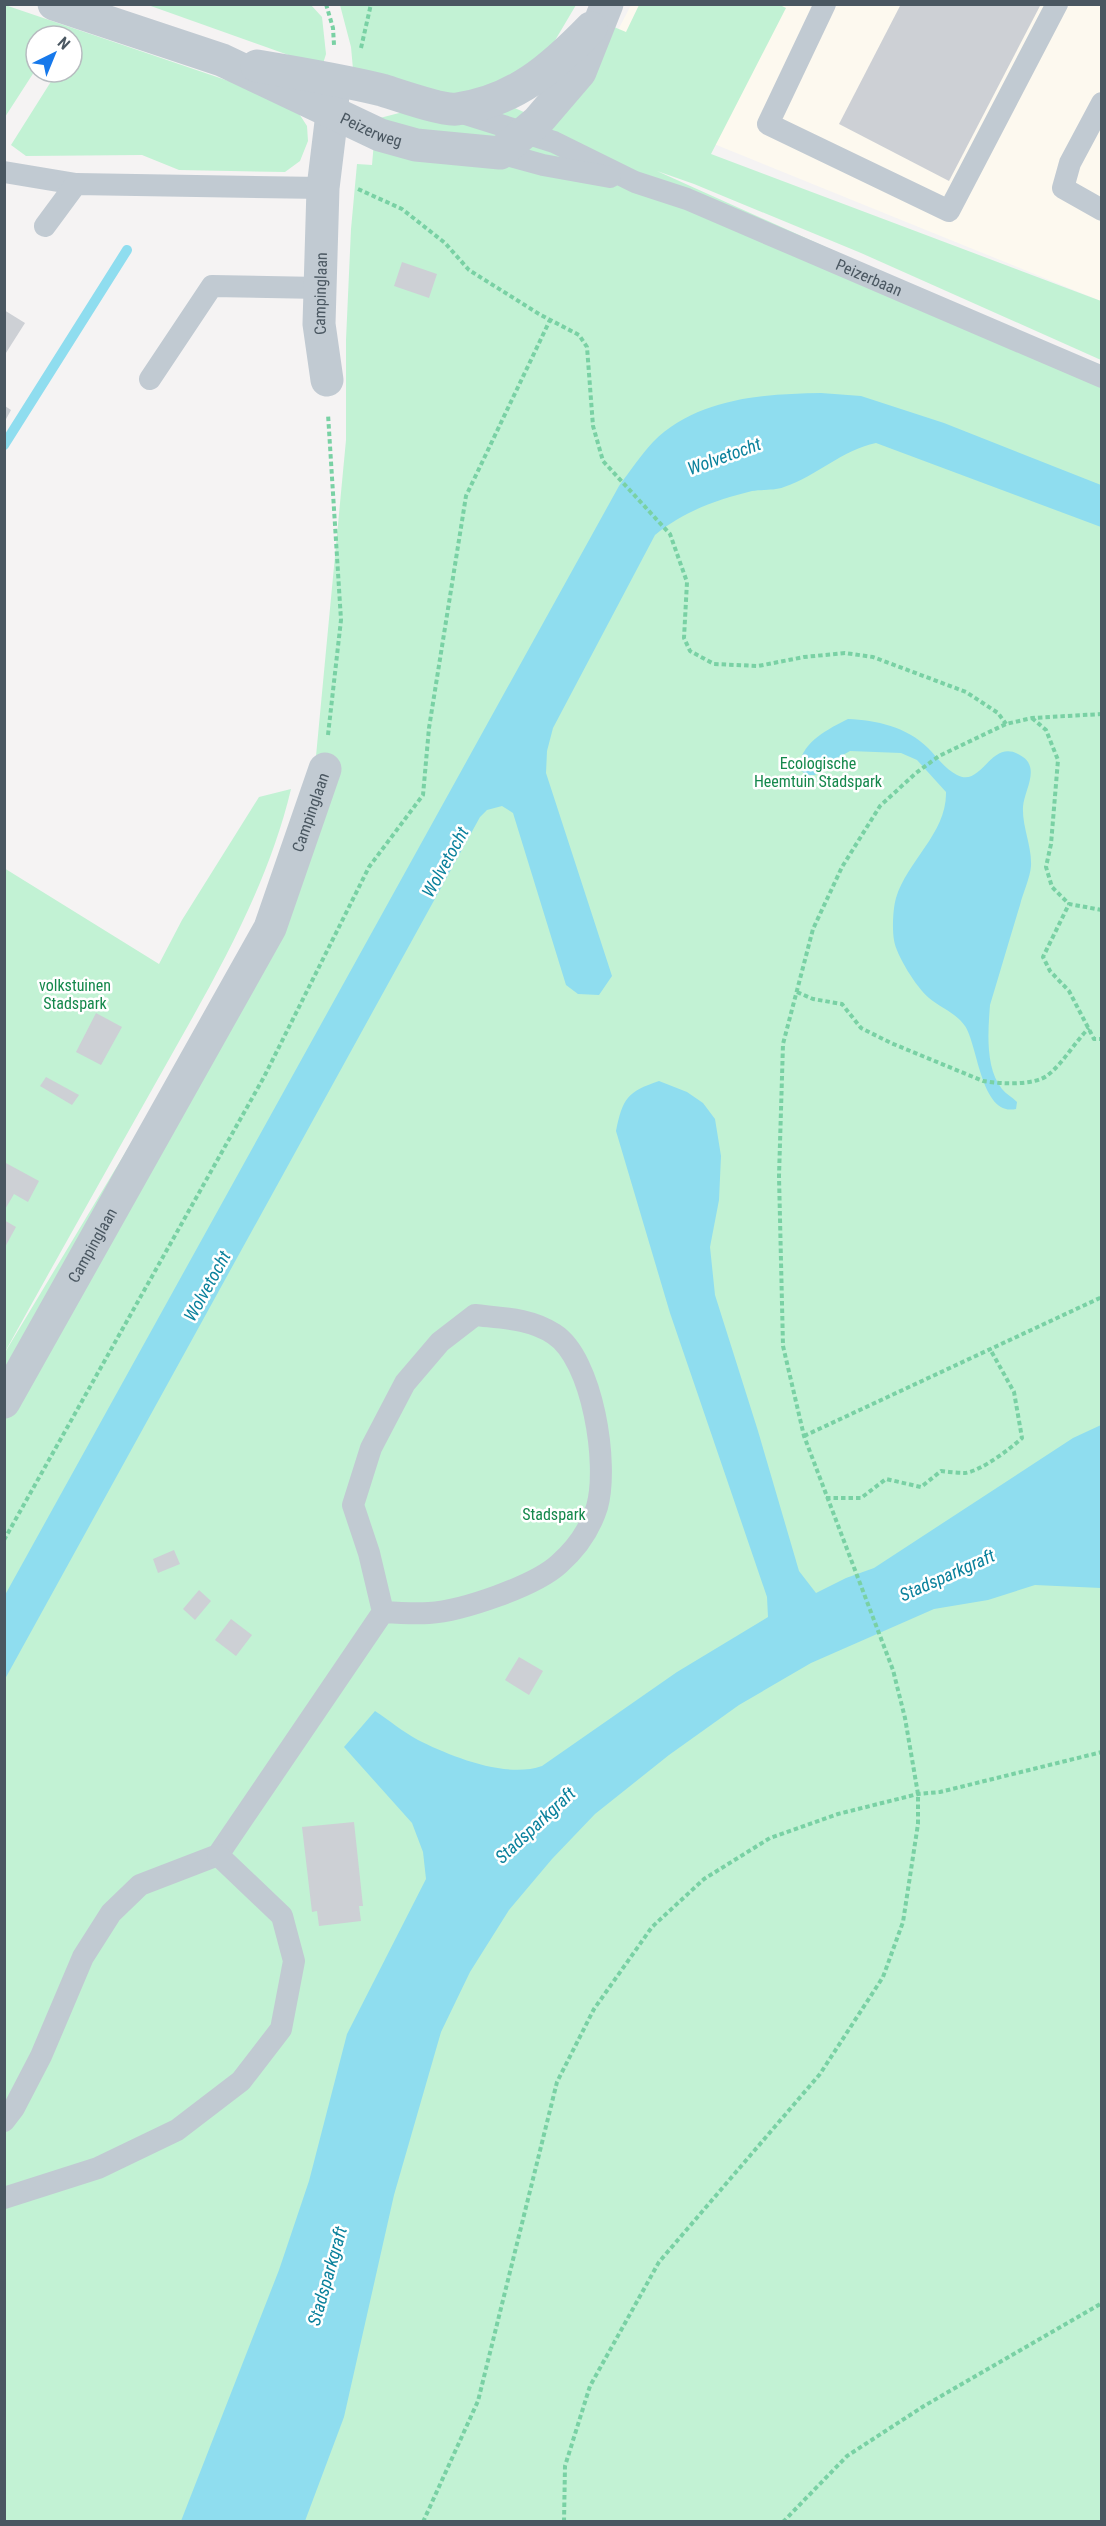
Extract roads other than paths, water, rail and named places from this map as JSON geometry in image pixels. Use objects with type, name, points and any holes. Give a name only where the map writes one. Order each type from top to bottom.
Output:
[{"type":"street","name":"Peizerweg","points":[[54,4],[222,60],[380,135],[416,145],[512,143]]},
{"type":"street","points":[[454,110],[499,97],[542,75],[557,63],[603,12]]},
{"type":"street","points":[[512,143],[559,99],[580,72],[603,12]]},
{"type":"street","name":"Peizerweg","points":[[222,60],[333,79],[454,110]]},
{"type":"street","name":"Campinglaan","points":[[327,380],[320,324],[320,288],[324,181],[332,114],[333,79]]},
{"type":"street","name":"Campinglaan","points":[[4,1402],[270,928],[325,769]]},
{"type":"lane","points":[[825,4],[768,124],[949,212],[1057,4]]},
{"type":"lane","points":[[1101,103],[1070,163],[1063,188],[1101,210]]},
{"type":"lane","name":"Peizerweg","points":[[454,110],[512,143]]},
{"type":"lane","name":"Peizerbaan","points":[[512,143],[554,142],[635,182]]},
{"type":"lane","name":"Peizerbaan","points":[[512,143],[543,165],[635,182],[687,199],[1101,377]]},
{"type":"lane","points":[[4,172],[76,184],[324,181]]},
{"type":"lane","points":[[45,226],[76,184]]},
{"type":"lane","points":[[150,379],[212,286],[320,288]]},
{"type":"lane","points":[[4,2121],[41,2056],[83,1957],[111,1913],[140,1885],[218,1855],[383,1612],[369,1553],[352,1504],[371,1448],[405,1383],[440,1342],[475,1315],[519,1319],[554,1334],[572,1352],[588,1383],[598,1433],[601,1481],[596,1508],[582,1539],[558,1564],[532,1583],[454,1609],[430,1613],[383,1612]]},
{"type":"lane","points":[[4,2198],[98,2168],[177,2130],[241,2081],[281,2029],[294,1961],[282,1916],[218,1855]]},
{"type":"water","name":"Wolvetocht","points":[[821,393],[861,396],[944,423],[1101,485],[1101,527],[876,443],[852,451],[784,487],[752,491],[701,507],[677,519],[655,535],[553,728],[547,751],[546,773],[612,976],[599,995],[578,994],[566,985],[513,813],[502,806],[487,810],[480,817],[5,1679],[5,1595],[619,486],[653,442],[670,427],[690,416],[710,407],[754,397]]},
{"type":"water","points":[[848,719],[880,723],[911,735],[957,775],[966,777],[974,775],[995,756],[1003,752],[1012,752],[1028,762],[1031,774],[1023,814],[1031,859],[1030,871],[990,1005],[989,1026],[989,1049],[993,1071],[1002,1089],[1017,1102],[1016,1109],[1004,1109],[995,1102],[982,1078],[965,1026],[953,1014],[929,998],[919,987],[903,962],[894,940],[893,919],[896,898],[901,885],[934,834],[945,807],[946,792],[917,760],[901,753],[850,751],[827,764],[815,775],[806,775],[800,769],[804,752],[809,745],[823,733]]},
{"type":"water","name":"Stadsparkgraft","points":[[659,1081],[687,1092],[703,1103],[715,1119],[721,1156],[719,1200],[710,1247],[715,1295],[799,1571],[816,1593],[846,1578],[874,1568],[1073,1438],[1101,1425],[1101,1588],[1035,1585],[988,1600],[934,1609],[811,1663],[739,1705],[669,1755],[595,1814],[552,1859],[509,1910],[470,1972],[441,2032],[394,2195],[344,2417],[305,2521],[181,2521],[279,2270],[309,2181],[347,2034],[426,1879],[423,1852],[412,1823],[344,1747],[375,1711],[418,1740],[462,1759],[512,1770],[542,1766],[677,1672],[768,1617],[767,1597],[670,1313],[616,1131],[621,1111],[628,1098],[640,1089]]},
{"type":"waterway","points":[[4,445],[127,250]]},
{"type":"park label","name":"Ecologische Heemtuin Stadspark","points":[[818,772]]},
{"type":"park label","name":"volkstuinen Stadspark","points":[[75,994]]},
{"type":"park label","name":"Stadspark","points":[[554,1514]]}]
